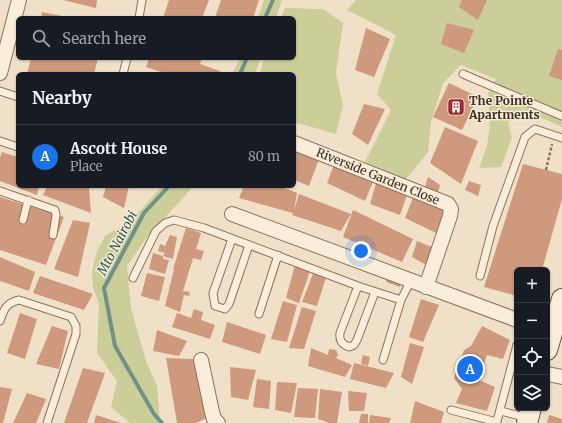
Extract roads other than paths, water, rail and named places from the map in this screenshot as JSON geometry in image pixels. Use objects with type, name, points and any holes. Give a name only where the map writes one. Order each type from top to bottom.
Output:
[{"type":"street","points":[[0,73],[19,0]]},
{"type":"street","name":"Riverside Garden Close","points":[[296,144],[448,204],[451,209],[450,216],[426,287]]},
{"type":"street","points":[[232,214],[514,319]]},
{"type":"street","points":[[550,332],[562,299]]},
{"type":"street","points":[[201,360],[212,412],[214,419],[218,423]]},
{"type":"street","points":[[550,375],[562,377]]},
{"type":"lane","points":[[139,16],[142,0]]},
{"type":"lane","points":[[124,72],[126,60]]},
{"type":"lane","points":[[463,74],[562,116]]},
{"type":"lane","points":[[0,91],[16,96]]},
{"type":"lane","points":[[480,276],[493,226],[525,137],[535,129],[562,138]]},
{"type":"lane","points":[[0,140],[16,146]]},
{"type":"lane","points":[[0,191],[55,210],[56,215],[53,235]]},
{"type":"lane","points":[[23,220],[28,200]]},
{"type":"lane","points":[[132,278],[156,231],[165,223],[174,220],[278,255],[358,286],[401,300]]},
{"type":"lane","points":[[232,239],[213,293],[215,306],[219,308],[225,309],[229,304],[249,245]]},
{"type":"lane","points":[[259,314],[278,255]]},
{"type":"lane","points":[[383,360],[401,300],[411,280]]},
{"type":"lane","points":[[358,286],[340,333],[340,340],[343,345],[349,347],[354,345],[375,292]]},
{"type":"lane","points":[[0,321],[5,306],[11,302],[19,300],[71,317],[76,326],[76,334],[47,423]]},
{"type":"lane","points":[[451,410],[494,421],[498,420],[514,358]]},
{"type":"lane","points":[[501,411],[529,416]]},
{"type":"waterway","name":"Mto Nairobi","points":[[266,16],[273,0]]},
{"type":"waterway","name":"Mto Nairobi","points":[[241,72],[246,60]]},
{"type":"waterway","name":"Mto Nairobi","points":[[162,423],[154,414],[115,346],[104,288],[144,213],[167,188]]},
{"type":"place","name":"The Pointe Apartments","points":[[456,107]]},
{"type":"place","name":"Ascott House","points":[[470,369]]}]
